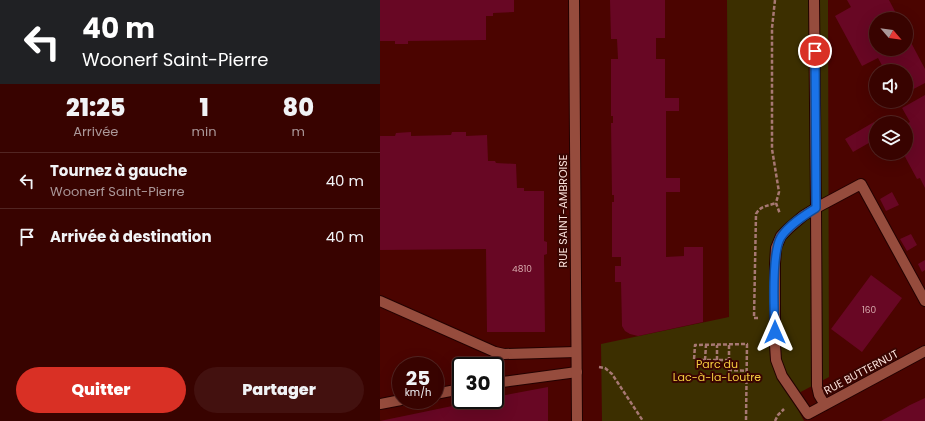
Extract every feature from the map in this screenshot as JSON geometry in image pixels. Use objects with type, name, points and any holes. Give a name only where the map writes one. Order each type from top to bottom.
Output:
[{"type":"street","name":"RUE SAINT-AMBROISE","points":[[574,0],[577,421]]},
{"type":"street","points":[[814,0],[817,386],[825,405]]},
{"type":"street","points":[[810,417],[782,376],[778,368],[775,353],[775,264],[776,248],[781,236],[803,216],[861,184],[925,300]]},
{"type":"street","points":[[380,301],[494,352],[504,354],[576,352]]},
{"type":"street","name":"RUE BUTTERNUT","points":[[810,417],[825,405],[925,351]]},
{"type":"street","points":[[504,382],[577,372]]},
{"type":"street","points":[[380,404],[392,402]]},
{"type":"path","points":[[775,0],[772,28],[772,149],[778,192],[776,203],[778,210],[789,228]]},
{"type":"path","points":[[728,375],[729,344]]},
{"type":"path","points":[[729,360],[694,360],[694,345],[747,344],[746,421]]},
{"type":"path","points":[[705,360],[706,345]]},
{"type":"path","points":[[717,345],[717,360]]},
{"type":"path","points":[[599,367],[605,368],[612,374],[643,421]]},
{"type":"path","points":[[729,370],[747,370]]},
{"type":"path","points":[[775,421],[778,414],[785,408],[789,415]]},
{"type":"green space","name":"Parc du Lac-à-la-Loutre","points":[[727,0],[828,0],[829,377],[795,395],[793,400],[804,421],[602,421],[601,344],[729,317]]},
{"type":"building","points":[[380,0],[514,0],[514,12],[493,13],[493,16],[486,16],[486,40],[408,41],[408,44],[395,44],[395,41],[380,41]]},
{"type":"building","points":[[610,0],[665,0],[665,38],[656,38],[656,59],[665,59],[665,98],[679,98],[679,111],[666,111],[666,178],[680,178],[680,192],[666,192],[666,257],[684,256],[684,247],[703,247],[703,322],[638,336],[625,331],[622,326],[621,282],[615,282],[615,266],[621,266],[621,257],[612,257],[612,202],[614,202],[614,195],[612,195],[611,123],[613,123],[613,116],[611,116],[611,59],[618,59],[617,39],[611,39]]},
{"type":"building","points":[[847,0],[889,0],[895,12],[869,12],[869,56],[913,56],[913,46],[925,69],[925,83],[913,89],[913,64],[881,64],[878,58],[862,66],[835,16],[851,7]]},
{"type":"building","points":[[925,95],[925,188],[920,178],[917,179],[907,160],[913,160],[913,116],[907,116],[902,108],[913,108],[913,102]]},
{"type":"building","points":[[869,125],[869,143],[853,152],[845,139]]},
{"type":"building","points":[[411,132],[411,136],[451,135],[452,132],[466,132],[466,136],[487,135],[488,161],[516,164],[517,188],[524,188],[524,191],[544,191],[544,241],[547,242],[547,254],[544,255],[545,332],[487,332],[486,249],[380,250],[380,136],[395,136],[396,133]]},
{"type":"building","points":[[892,192],[899,205],[886,211],[880,199]]},
{"type":"building","points":[[911,234],[917,245],[907,251],[900,239]]},
{"type":"building","points":[[925,260],[925,270],[922,272],[918,264]]},
{"type":"building","points":[[871,275],[902,298],[862,352],[831,329]]},
{"type":"building","points":[[548,387],[548,421],[380,421],[444,409],[444,408],[452,406],[452,409],[504,409],[504,395]]},
{"type":"building","points":[[925,398],[925,421],[881,421],[910,405]]},
{"type":"route","points":[[775,332],[776,248],[781,236],[803,216],[816,208],[815,51]]}]
